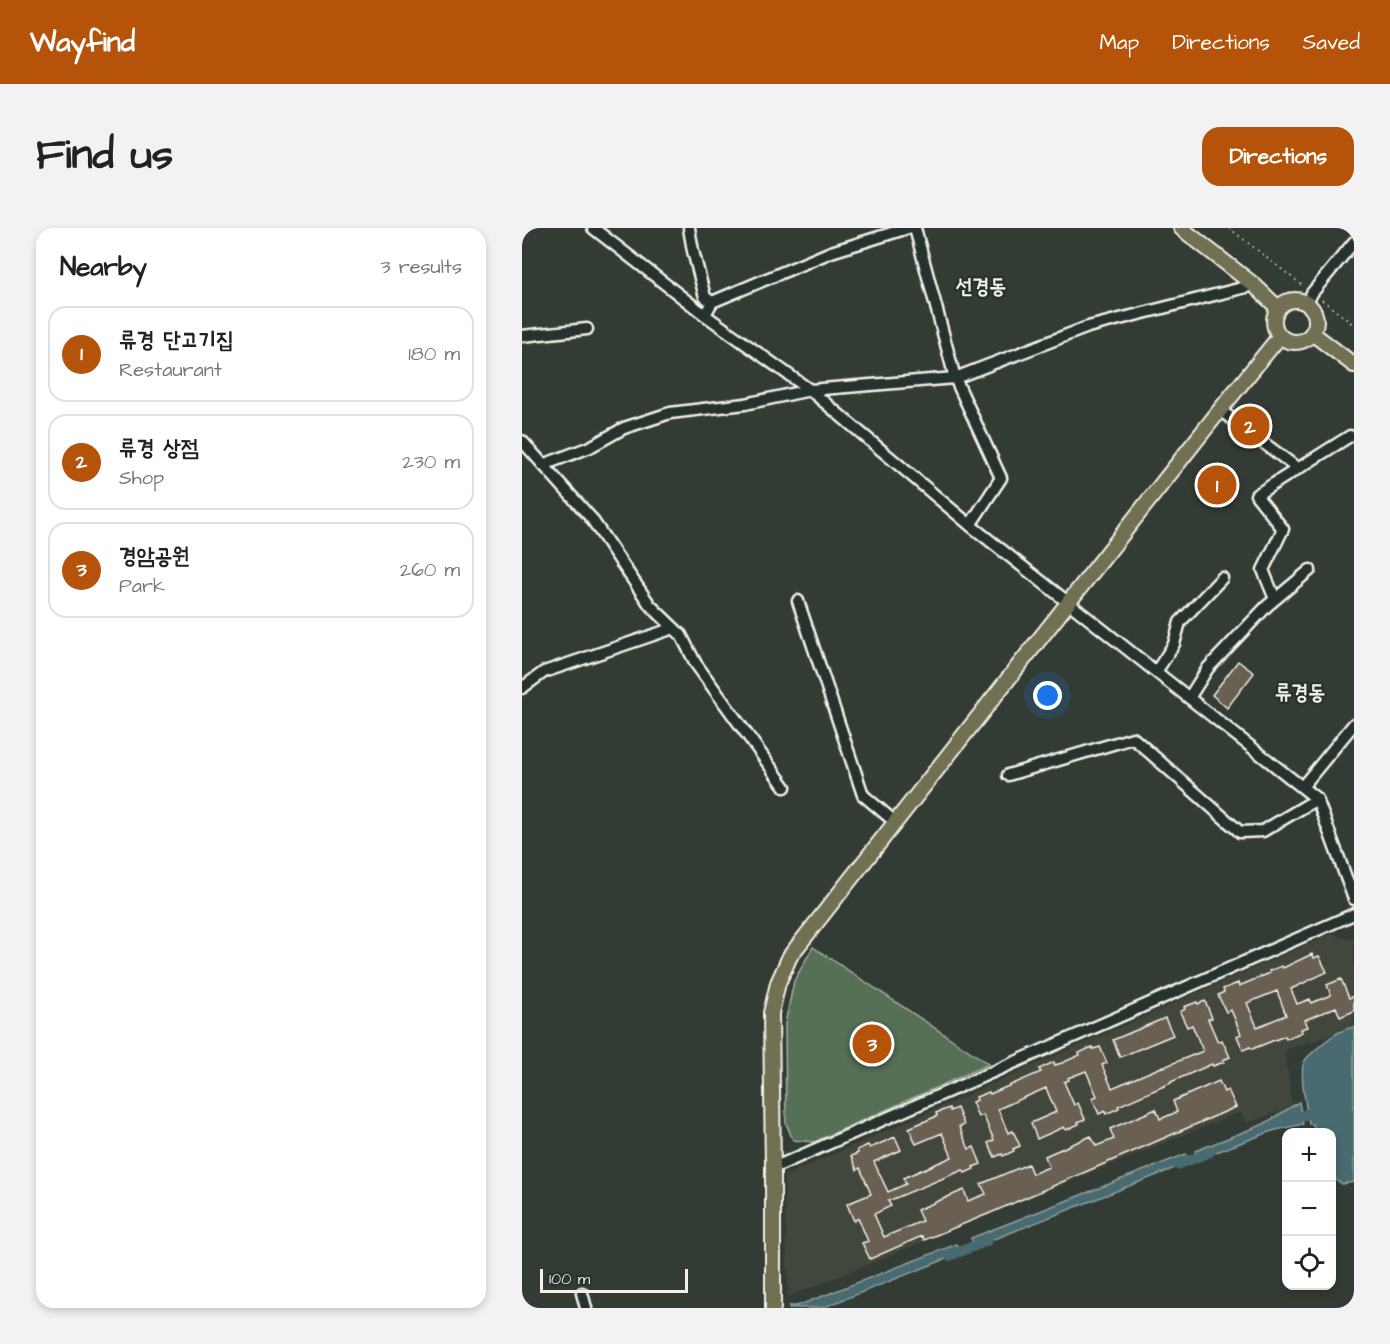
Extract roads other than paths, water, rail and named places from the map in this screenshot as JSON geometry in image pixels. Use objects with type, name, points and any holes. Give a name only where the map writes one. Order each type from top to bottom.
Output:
[{"type":"main road","points":[[1181,228],[1254,285],[1278,308]]},
{"type":"main road","points":[[1310,298],[1316,321],[1312,333],[1301,341],[1288,341],[1280,336],[1274,320],[1278,308],[1288,300],[1310,298]]},
{"type":"main road","points":[[1312,333],[1354,365]]},
{"type":"main road","points":[[773,1308],[771,1013],[778,983],[790,956],[1280,336]]},
{"type":"street","points":[[593,228],[705,315],[810,390],[970,525],[1317,799],[1354,899]]},
{"type":"street","points":[[689,228],[705,297],[712,302]]},
{"type":"street","points":[[705,315],[712,302],[831,252],[908,228]]},
{"type":"street","points":[[915,228],[955,378],[1001,478],[970,525]]},
{"type":"street","points":[[1310,298],[1354,242]]},
{"type":"street","points":[[543,465],[590,447],[624,428],[670,413],[746,404],[810,390],[955,378],[1088,327],[1254,285]]},
{"type":"street","points":[[522,336],[587,329]]},
{"type":"street","points":[[1220,410],[1298,468]]},
{"type":"street","points":[[1275,599],[1263,570],[1283,529],[1256,495],[1350,436]]},
{"type":"street","points":[[522,441],[591,518],[650,605],[681,635],[696,664],[785,788]]},
{"type":"street","points":[[1189,698],[1208,668],[1275,599],[1310,570]]},
{"type":"street","points":[[1156,672],[1174,644],[1180,622],[1222,578]]},
{"type":"street","points":[[798,601],[863,795],[896,822]]},
{"type":"street","points":[[522,688],[544,672],[674,628]]},
{"type":"street","points":[[1302,787],[1354,724]]},
{"type":"street","points":[[1008,775],[1133,738],[1240,832],[1263,831],[1317,799]]},
{"type":"street","points":[[773,1168],[1354,914]]},
{"type":"street","points":[[582,1293],[586,1308]]},
{"type":"water","points":[[1354,1027],[1354,1182],[1342,1184],[1336,1180],[1336,1128],[1314,1128],[1313,1124],[1309,1124],[1303,1068],[1307,1058],[1332,1036]]},
{"type":"water","points":[[1299,1102],[1303,1124],[1272,1131],[1198,1159],[1195,1151],[1264,1124]]},
{"type":"water","points":[[1186,1154],[1190,1162],[974,1247],[971,1238]]},
{"type":"water","points":[[957,1244],[961,1253],[822,1308],[789,1308],[789,1306],[797,1306]]},
{"type":"waterway","points":[[1289,1121],[1307,1114]]},
{"type":"waterway","points":[[1177,1165],[1210,1152]]},
{"type":"waterway","points":[[949,1256],[987,1241]]},
{"type":"place","name":"류경 상점","points":[[1250,426]]},
{"type":"place","name":"류경 단고기집","points":[[1217,485]]},
{"type":"place","name":"경암공원","points":[[872,1044]]},
{"type":"district","name":"선경동","points":[[981,286]]},
{"type":"district","name":"류경동","points":[[1300,692]]}]
